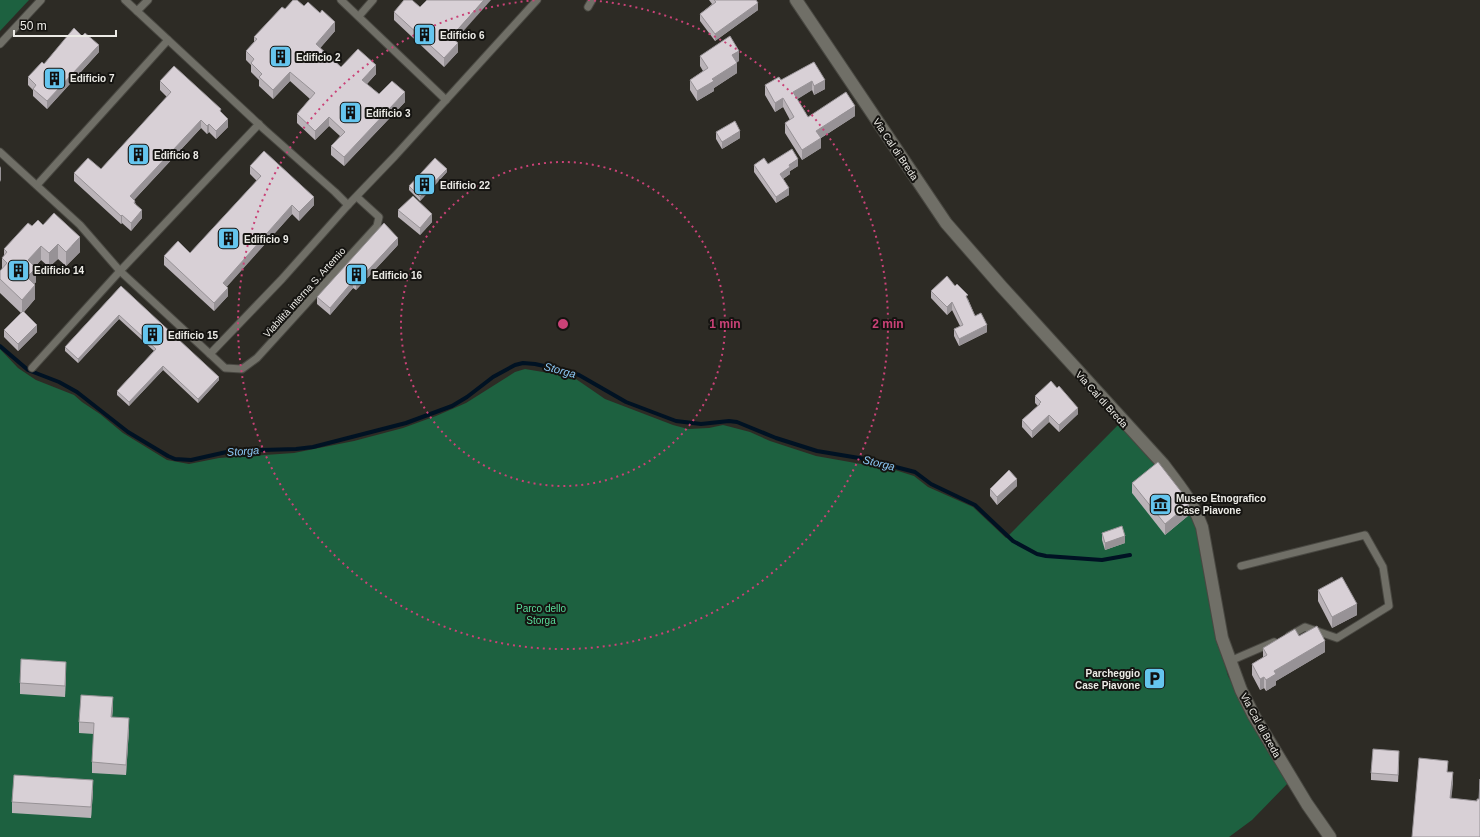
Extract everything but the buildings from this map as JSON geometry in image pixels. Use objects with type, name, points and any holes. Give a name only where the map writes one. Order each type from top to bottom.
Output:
[{"type":"street","name":"Via Cal di Breda","points":[[796,0],[946,223],[1001,286],[1163,464],[1196,511],[1202,527],[1222,638],[1241,690],[1254,716],[1307,804],[1330,837]]},
{"type":"lane","points":[[0,44],[41,0]]},
{"type":"lane","points":[[125,0],[259,124],[336,192],[348,205]]},
{"type":"lane","points":[[137,11],[148,0]]},
{"type":"lane","points":[[341,0],[446,100]]},
{"type":"lane","points":[[358,16],[373,0]]},
{"type":"lane","points":[[210,354],[282,279],[348,205],[537,0]]},
{"type":"lane","points":[[588,7],[592,0]]},
{"type":"lane","points":[[37,185],[168,40]]},
{"type":"lane","points":[[32,368],[120,271],[259,124]]},
{"type":"lane","name":"Viabilità interna S. Artemio","points":[[0,152],[80,225],[120,271],[225,368],[242,369],[257,358],[378,226],[379,217],[357,197]]},
{"type":"lane","points":[[1230,661],[1282,639],[1305,627],[1337,638],[1389,606],[1383,567],[1365,535],[1241,566]]},
{"type":"green space","points":[[0,0],[29,0],[0,31]]},
{"type":"green space","name":"Parco dello Storga","points":[[0,349],[18,368],[36,380],[74,395],[123,433],[167,460],[189,464],[219,458],[294,453],[354,441],[403,428],[466,403],[515,372],[525,369],[573,377],[605,399],[673,425],[688,429],[709,428],[723,425],[750,432],[770,441],[816,456],[895,470],[914,476],[928,487],[973,507],[1006,538],[1120,423],[1161,467],[1194,516],[1203,556],[1209,602],[1228,676],[1289,782],[1252,820],[1229,837],[0,837]]},
{"type":"waterway","name":"Storga","points":[[0,346],[28,370],[59,382],[77,392],[128,432],[168,456],[175,459],[191,460],[231,451],[313,447],[406,423],[452,406],[467,397],[493,377],[515,365],[523,363],[535,364],[579,375],[626,402],[676,421],[701,424],[729,421],[737,422],[776,438],[817,451],[865,459],[915,472],[931,484],[975,505],[1013,541],[1037,554],[1102,560],[1130,555]]},
{"type":"place","name":"Edificio 6","points":[[425,35]]},
{"type":"place","name":"Edificio 2","points":[[281,57]]},
{"type":"place","name":"Edificio 7","points":[[55,78]]},
{"type":"place","name":"Edificio 3","points":[[350,113]]},
{"type":"place","name":"Edificio 8","points":[[139,155]]},
{"type":"place","name":"Edificio 22","points":[[424,185]]},
{"type":"place","name":"Edificio 9","points":[[229,239]]},
{"type":"place","name":"Edificio 14","points":[[18,270]]},
{"type":"place","name":"Edificio 16","points":[[356,275]]},
{"type":"place","name":"Edificio 15","points":[[153,335]]},
{"type":"place","name":"Museo Etnografico Case Piavone","points":[[1161,504]]},
{"type":"place","name":"Parcheggio Case Piavone","points":[[1155,679]]}]
